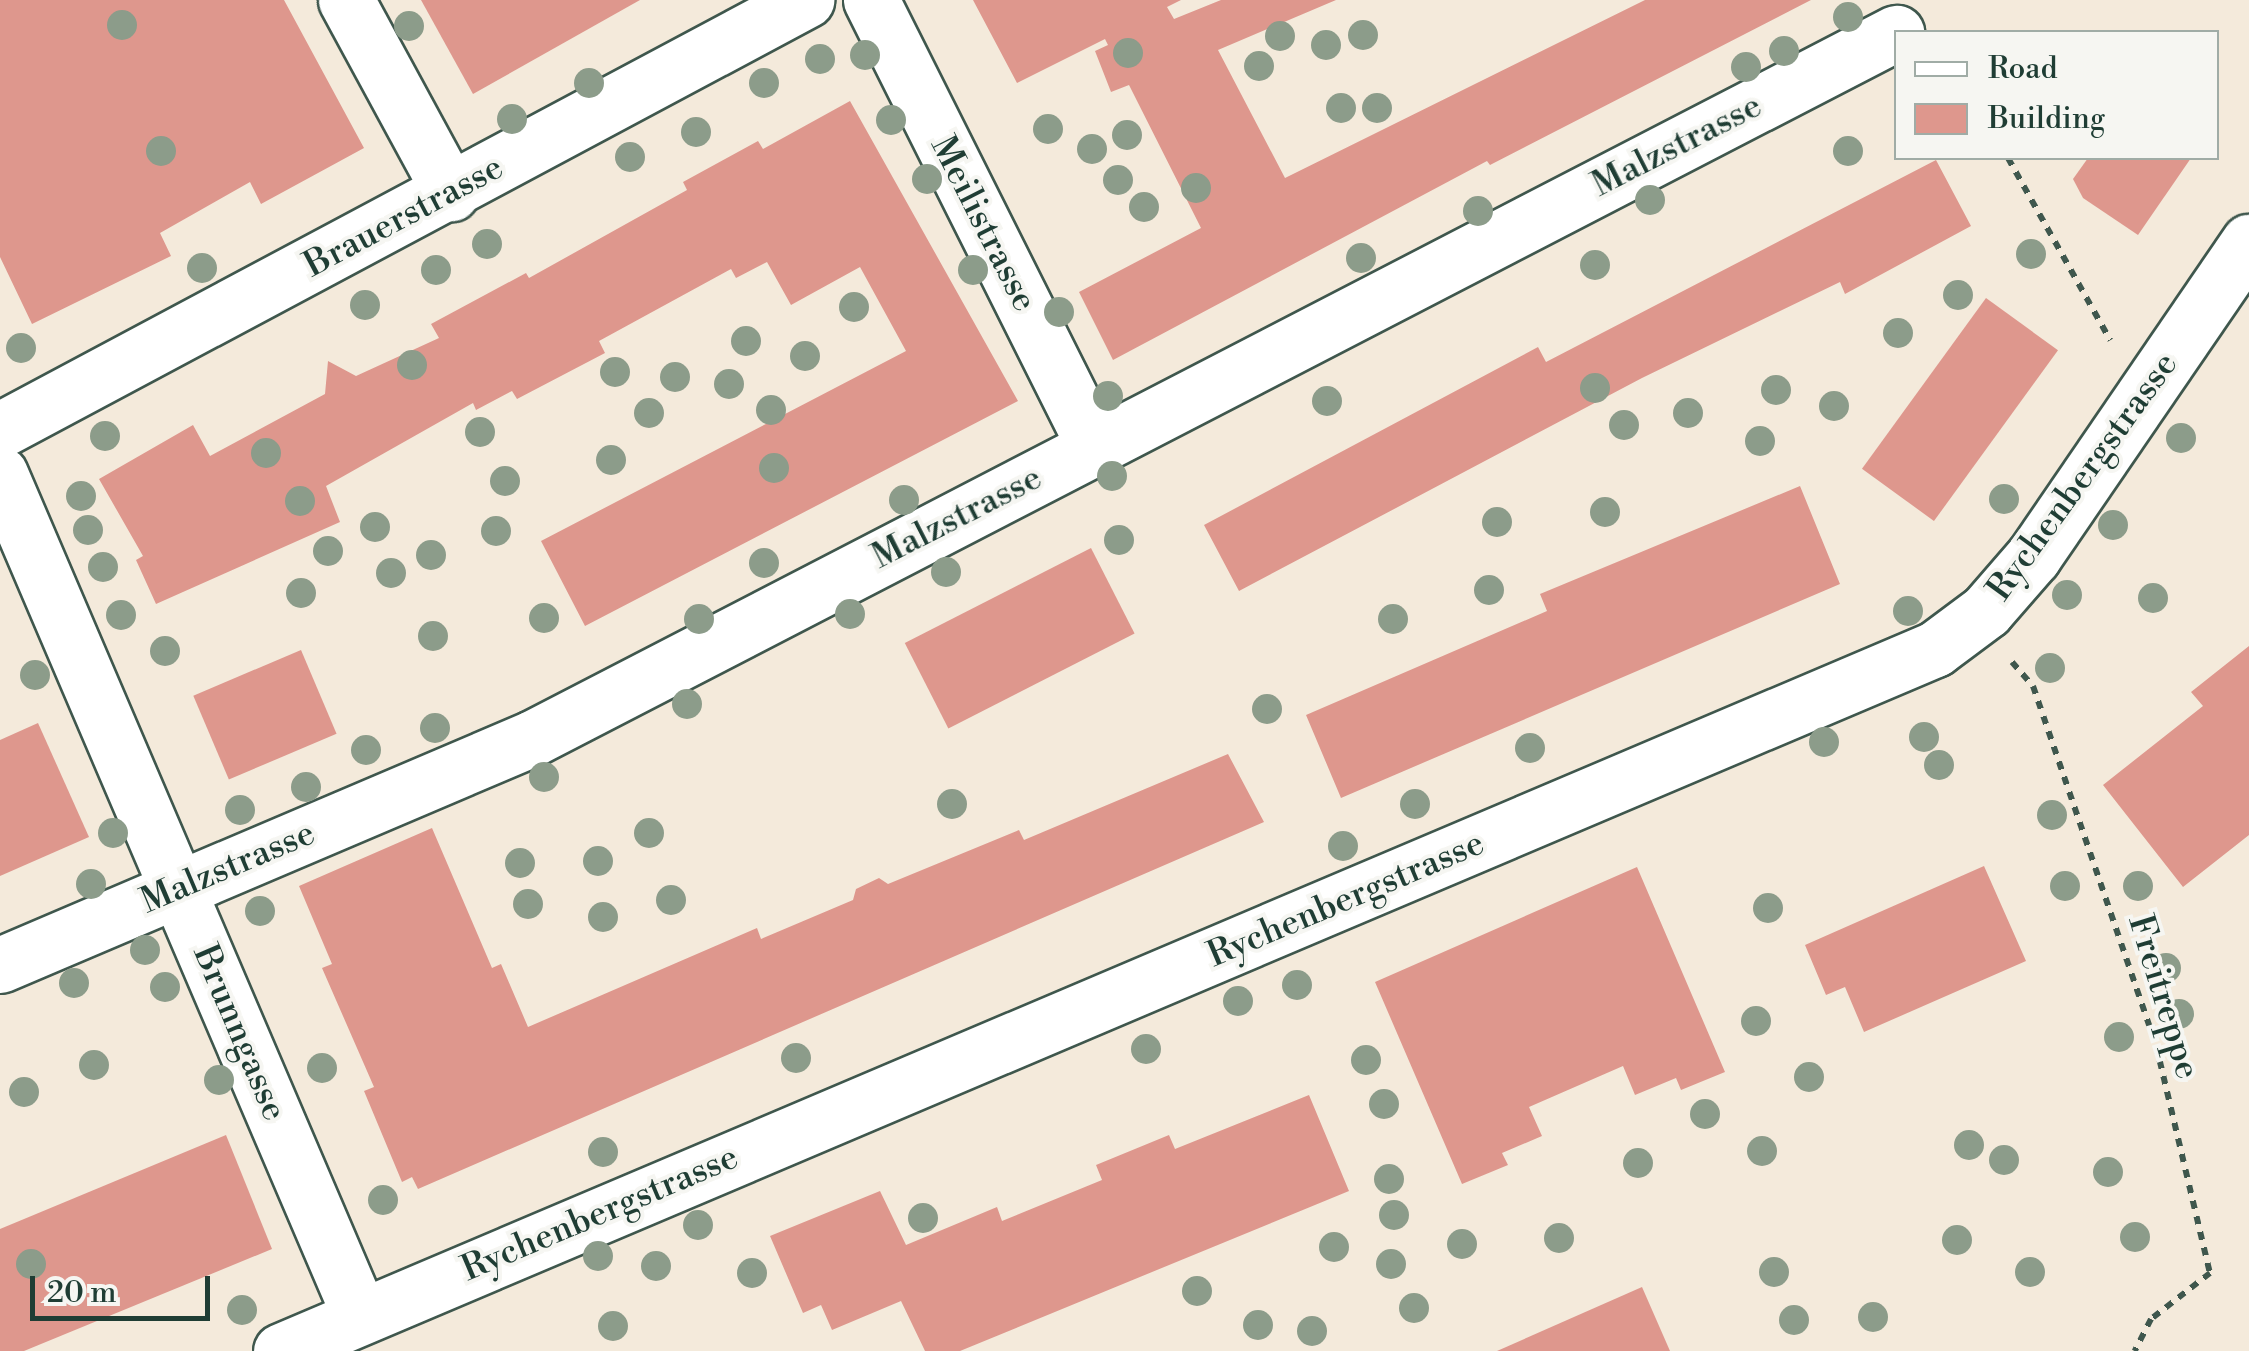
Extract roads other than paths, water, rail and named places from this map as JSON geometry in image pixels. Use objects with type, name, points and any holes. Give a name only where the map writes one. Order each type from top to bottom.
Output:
[{"type":"street","points":[[346,0],[451,194]]},
{"type":"street","name":"Brauerstrasse","points":[[0,430],[451,194],[806,0]]},
{"type":"street","name":"Meilistrasse","points":[[871,0],[1095,447]]},
{"type":"street","name":"Malzstrasse","points":[[1901,30],[1929,16],[1920,0]]},
{"type":"street","name":"Malzstrasse","points":[[0,965],[533,738],[1894,34]]},
{"type":"street","name":"Rychenbergstrasse","points":[[280,1351],[1935,648],[1986,611],[2032,556],[2249,242]]},
{"type":"street","name":"Brunngasse","points":[[0,474],[360,1316]]}]
